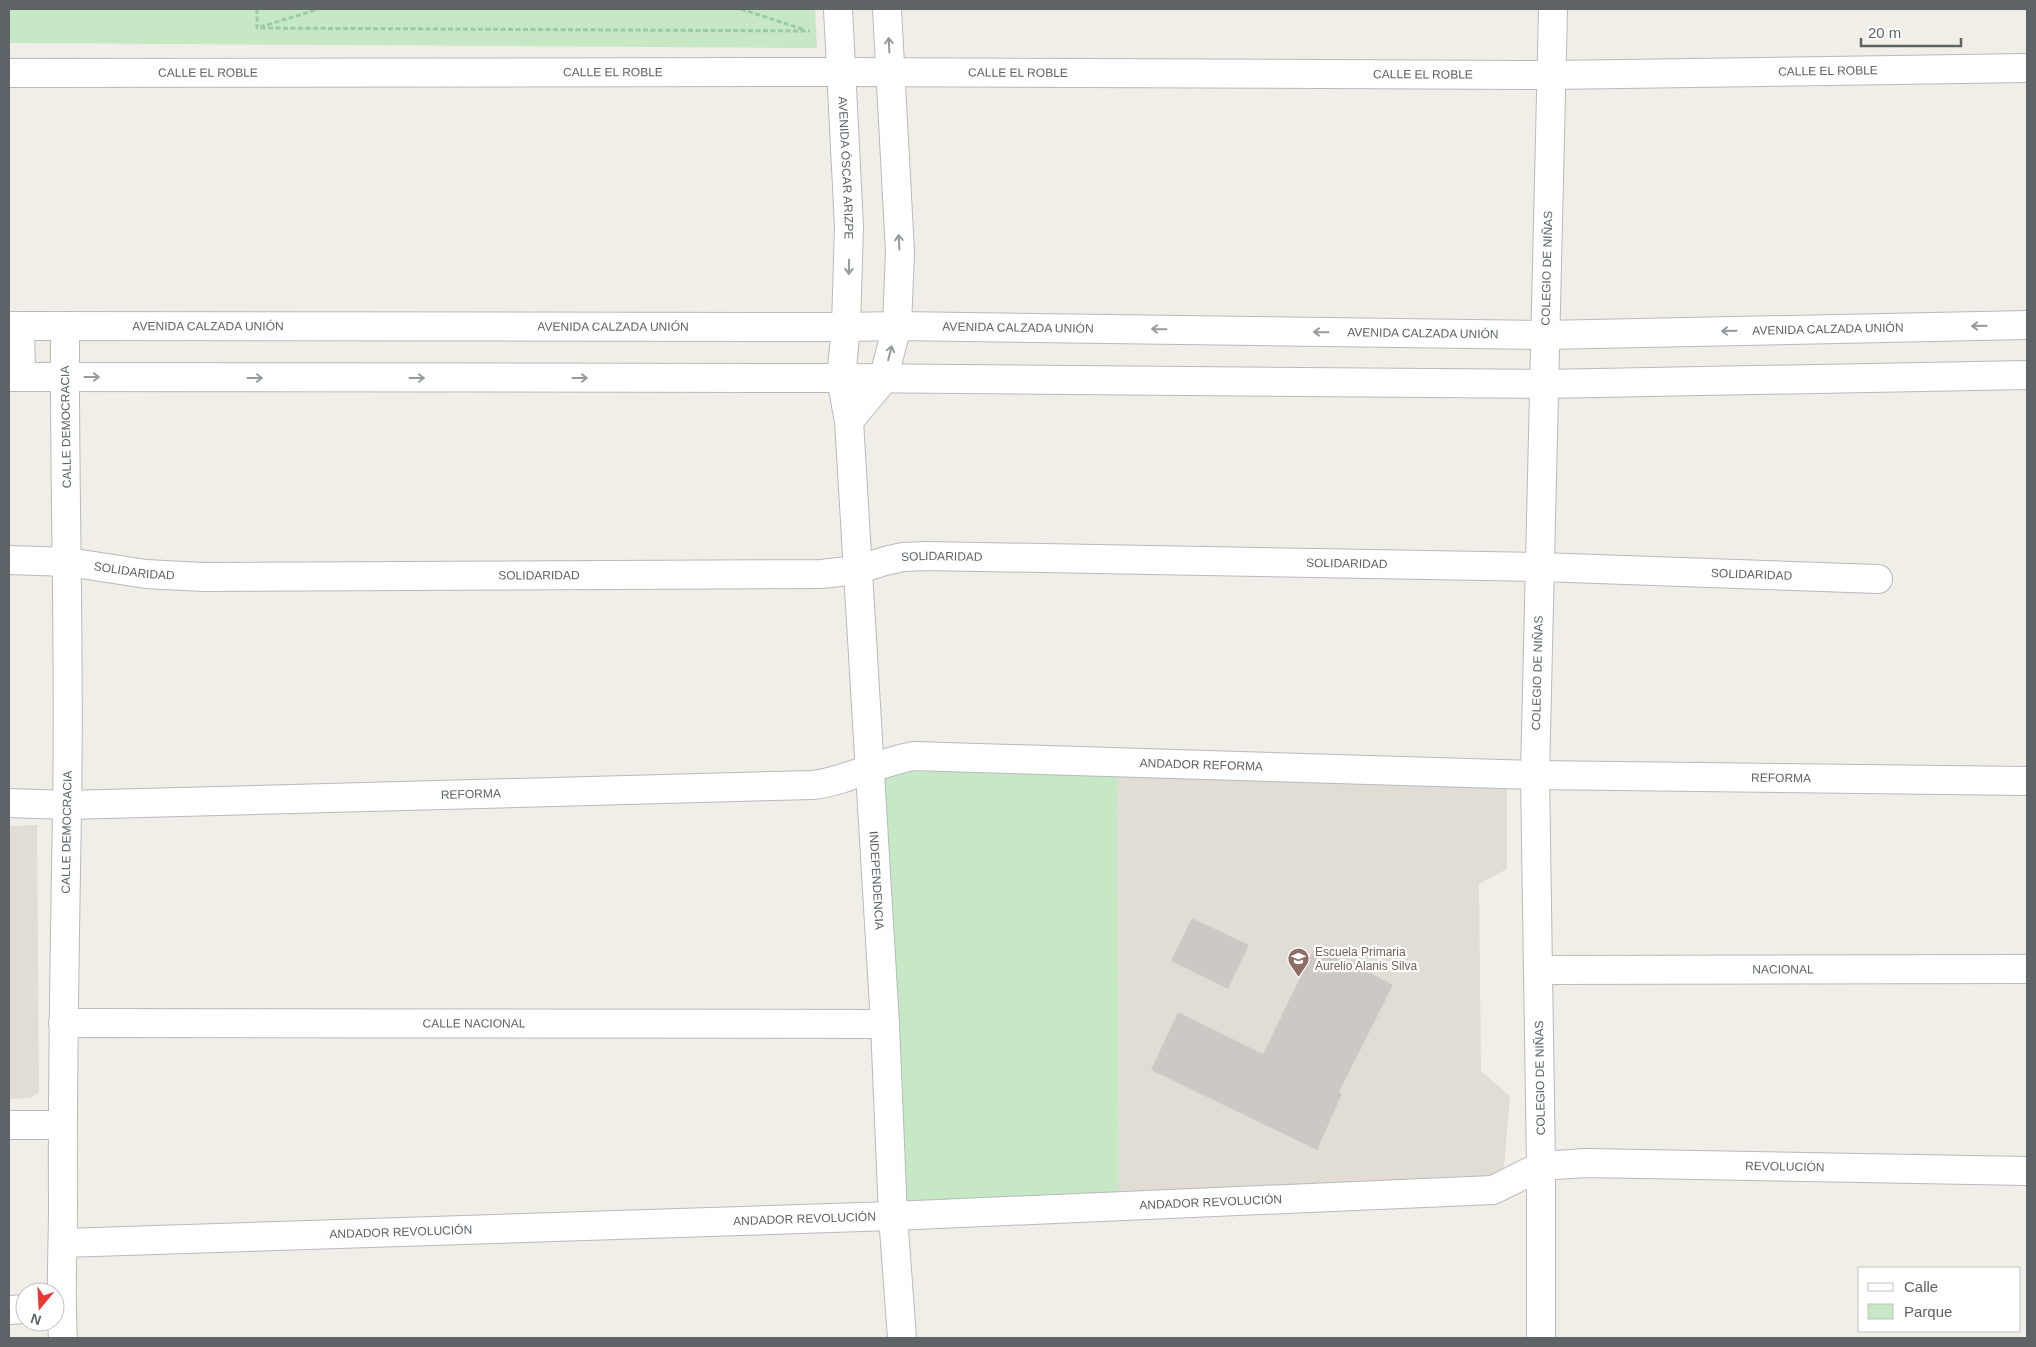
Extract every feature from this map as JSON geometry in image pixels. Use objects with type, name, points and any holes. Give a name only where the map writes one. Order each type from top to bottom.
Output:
[{"type":"street","name":"AVENIDA ÓSCAR ARIZPE","points":[[838,9],[849,226],[846,327],[841,378]]},
{"type":"street","points":[[849,421],[883,380],[897,326],[900,252],[887,9]]},
{"type":"street","name":"COLEGIO DE NIÑAS","points":[[1541,1338],[1541,1166],[1535,775],[1553,9]]},
{"type":"street","name":"CALLE EL ROBLE","points":[[9,73],[840,72],[1552,75],[2027,68]]},
{"type":"street","name":"AVENIDA CALZADA UNIÓN","points":[[14,326],[897,326],[1545,335],[2027,325]]},
{"type":"street","points":[[14,326],[15,377],[841,378],[883,380],[1544,384],[2027,375]]},
{"type":"street","name":"CALLE DEMOCRACIA","points":[[60,1282],[63,1243],[62,1125],[67,805],[68,562],[65,326]]},
{"type":"street","name":"INDEPENDENCIA","points":[[841,378],[849,421],[885,1024],[893,1216],[902,1338]]},
{"type":"street","name":"SOLIDARIDAD","points":[[9,560],[68,562],[146,574],[203,577],[811,574],[857,570],[894,559],[926,556],[1541,567],[1878,580]]},
{"type":"street","name":"ANDADOR REFORMA","points":[[870,768],[894,759],[914,756],[1535,775]]},
{"type":"street","name":"REFORMA","points":[[67,805],[812,785],[831,783],[870,768]]},
{"type":"street","name":"REFORMA","points":[[1535,775],[2027,781]]},
{"type":"street","points":[[9,804],[67,805]]},
{"type":"street","name":"NACIONAL","points":[[1538,970],[2027,969]]},
{"type":"street","name":"CALLE NACIONAL","points":[[63,1023],[885,1024]]},
{"type":"street","points":[[9,1125],[62,1125]]},
{"type":"street","name":"REVOLUCIÓN","points":[[1541,1166],[1584,1163],[2027,1170]]},
{"type":"street","name":"ANDADOR REVOLUCIÓN","points":[[63,1243],[893,1216],[1493,1190],[1541,1166]]},
{"type":"path","points":[[257,9],[257,28]]},
{"type":"path","points":[[257,28],[319,9]]},
{"type":"path","points":[[741,9],[809,31]]},
{"type":"path","points":[[257,28],[816,31]]},
{"type":"shaded area","name":"Escuela Primaria Aurelio Alanis Silva","points":[[1118,773],[1507,783],[1507,869],[1479,884],[1481,1071],[1510,1096],[1504,1166],[1483,1200],[1119,1220]]},
{"type":"shaded area","points":[[37,825],[39,1092],[30,1098],[9,1099],[9,826]]},
{"type":"green space","points":[[9,9],[815,9],[817,48],[9,43]]},
{"type":"green space","points":[[883,771],[1118,773],[1119,1220],[908,1229]]},
{"type":"building","points":[[1192,918],[1249,945],[1228,989],[1171,961]]},
{"type":"building","points":[[1316,945],[1393,985],[1339,1092],[1342,1094],[1317,1150],[1151,1070],[1178,1012],[1263,1054]]},
{"type":"place","name":"Escuela Primaria Aurelio Alanis Silva","points":[[1299,978]]}]
